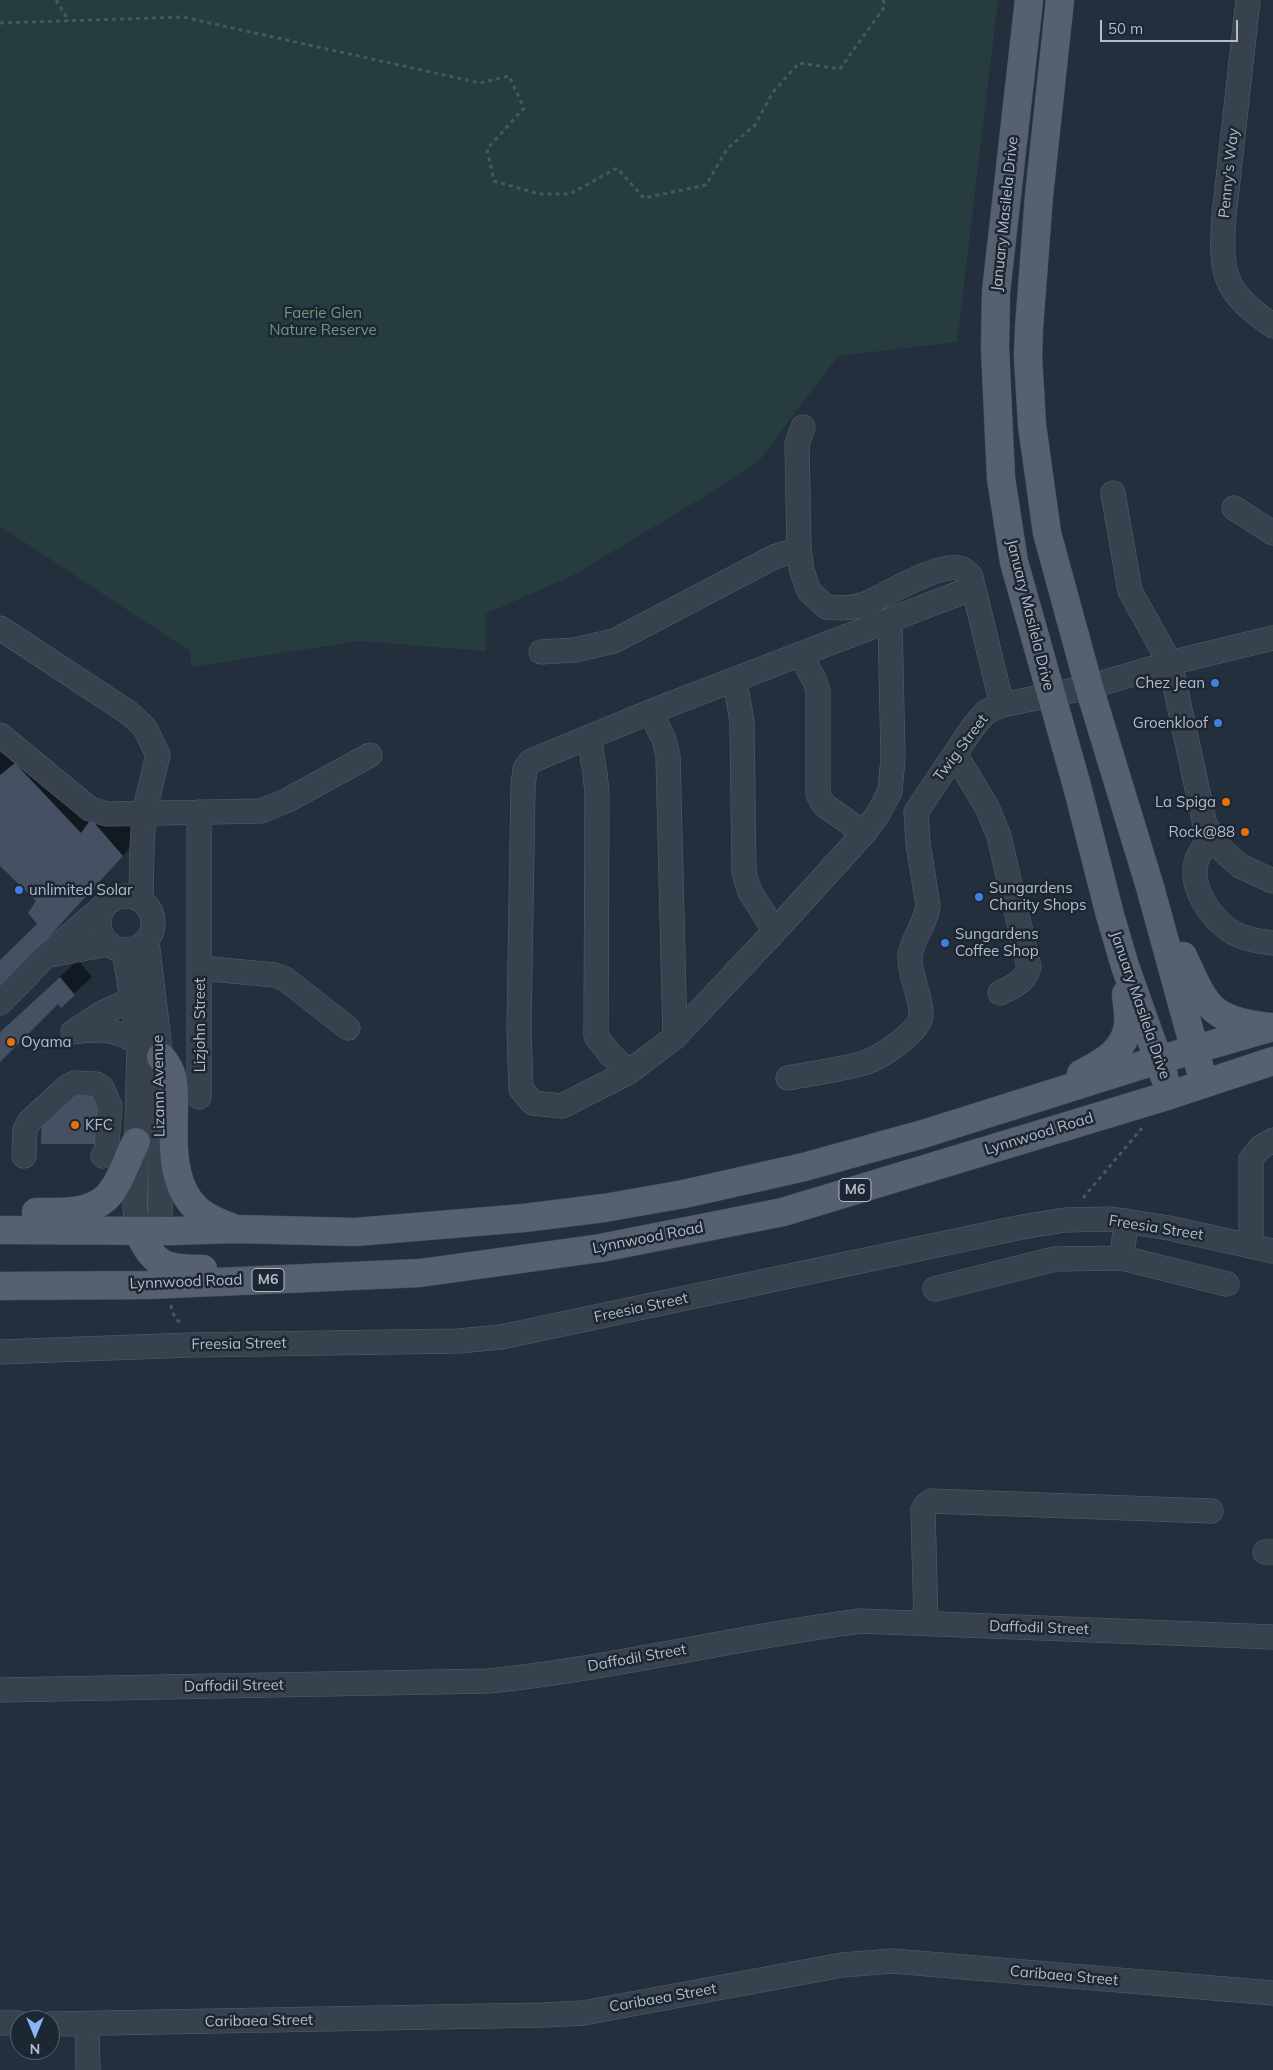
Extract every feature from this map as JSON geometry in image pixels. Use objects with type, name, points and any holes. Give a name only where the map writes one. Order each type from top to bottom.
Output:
[{"type":"main road","name":"January Masilela Drive","points":[[1029,0],[996,292],[995,348],[1001,478],[1014,562],[1125,966],[1170,1095]]},
{"type":"main road","points":[[1060,0],[1039,196],[1028,356],[1032,426],[1047,534],[1089,687],[1150,887],[1196,1051],[1202,1084]]},
{"type":"main road","points":[[1150,887],[1202,996],[1218,1014],[1240,1023],[1273,1027]]},
{"type":"main road","points":[[1005,1108],[1082,1073],[1108,1059],[1118,1048],[1125,1038],[1128,1025],[1125,966]]},
{"type":"main road","name":"M6","points":[[0,1230],[149,1231],[236,1229],[355,1232],[524,1218],[604,1208],[684,1194],[804,1167],[923,1134],[1158,1060],[1196,1051],[1273,1027]]},
{"type":"main road","points":[[150,1050],[170,1067],[174,1082],[175,1160],[179,1180],[188,1200],[200,1212],[236,1229]]},
{"type":"main road","name":"Lynnwood Road","points":[[0,1286],[149,1285],[420,1273],[601,1248],[783,1212],[1170,1095],[1273,1061]]},
{"type":"main road","points":[[0,1212],[71,1212],[93,1207],[113,1190],[136,1142]]},
{"type":"main road","points":[[149,1231],[158,1260],[174,1269],[534,1256]]},
{"type":"main road","points":[[94,1284],[140,1280],[150,1273],[158,1260]]},
{"type":"street","name":"Penny's Way","points":[[1248,0],[1224,216],[1222,251],[1224,271],[1233,290],[1247,307],[1273,326]]},
{"type":"street","points":[[803,427],[797,444],[799,549],[808,591],[826,607],[849,608],[864,605],[915,579],[949,568],[962,569],[971,577],[1002,705]]},
{"type":"street","points":[[1114,493],[1130,591],[1170,663],[1202,813],[1212,837],[1221,849],[1240,866],[1273,881]]},
{"type":"street","points":[[1234,508],[1273,533]]},
{"type":"street","points":[[541,652],[575,650],[614,641],[774,557],[799,549]]},
{"type":"street","points":[[890,621],[893,758],[890,791],[878,814],[864,833],[675,1037],[629,1072],[562,1106],[533,1103],[522,1089],[519,1027],[523,786],[525,769],[531,761],[650,712],[735,681],[800,654],[960,593],[974,590]]},
{"type":"street","points":[[0,628],[129,713],[145,728],[158,755],[144,813],[141,899]]},
{"type":"street","name":"Twig Street","points":[[788,1078],[866,1062],[909,1036],[919,1025],[920,1010],[910,971],[910,954],[927,915],[928,906],[915,819],[918,806],[984,714],[1002,705],[1089,687],[1170,663],[1272,642]]},
{"type":"street","points":[[800,654],[815,681],[818,691],[818,794],[824,804],[864,833]]},
{"type":"street","points":[[735,681],[742,711],[744,873],[750,892],[775,931]]},
{"type":"street","points":[[650,712],[664,739],[668,756],[675,1037]]},
{"type":"street","points":[[0,735],[90,809],[107,814],[261,811],[370,755]]},
{"type":"street","points":[[589,738],[597,793],[596,1036],[608,1053],[629,1072]]},
{"type":"street","points":[[955,754],[987,807],[999,836],[1029,967],[1026,976],[1017,985],[1000,992]]},
{"type":"street","points":[[200,812],[200,968]]},
{"type":"street","points":[[1212,837],[1198,856],[1195,864],[1195,877],[1200,896],[1215,917],[1229,930],[1252,941],[1273,943]]},
{"type":"street","points":[[116,947],[103,938],[99,924],[102,910],[110,901],[142,847]]},
{"type":"street","points":[[0,1003],[46,956],[110,901],[122,896],[132,896],[141,899],[153,915],[152,934],[146,942],[132,950],[116,947],[46,956]]},
{"type":"street","name":"Lizann Avenue","points":[[146,942],[150,1050],[149,1231]]},
{"type":"street","name":"Lizann Avenue","points":[[116,947],[150,1050],[136,1142],[135,1209],[149,1231]]},
{"type":"street","name":"Lizjohn Street","points":[[200,1098],[200,968],[275,975],[285,980],[348,1028]]},
{"type":"street","points":[[132,999],[102,1013],[73,1032],[99,1028],[123,1034],[150,1050]]},
{"type":"street","points":[[24,1156],[25,1130],[29,1122],[67,1086],[75,1084],[99,1086],[102,1088],[110,1106],[106,1152],[103,1156]]},
{"type":"street","points":[[1262,1249],[1251,1159],[1261,1147],[1273,1140]]},
{"type":"street","name":"Freesia Street","points":[[0,1352],[191,1345],[459,1341],[500,1337],[1022,1227],[1065,1220],[1111,1219],[1126,1221],[1262,1249]]},
{"type":"street","points":[[1122,1258],[1126,1221]]},
{"type":"street","points":[[935,1289],[1055,1259],[1122,1258],[1227,1284]]},
{"type":"street","points":[[926,1623],[923,1510],[931,1501],[1211,1511]]},
{"type":"street","name":"Daffodil Street","points":[[0,1690],[489,1681],[548,1675],[799,1629],[861,1621],[1273,1637]]},
{"type":"street","name":"Caribaea Street","points":[[60,2024],[583,2013],[842,1965],[893,1961],[1273,1993]]},
{"type":"street","points":[[87,2024],[88,2070]]},
{"type":"path","points":[[56,0],[69,21]]},
{"type":"path","points":[[0,23],[183,17],[480,83],[509,76],[524,108],[487,149],[494,181],[539,194],[570,194],[616,168],[644,198],[706,185],[727,149],[755,126],[773,92],[799,63],[840,69],[884,6],[883,0]]},
{"type":"path","points":[[1065,1220],[1145,1124]]},
{"type":"green space","name":"Faerie Glen Nature Reserve","points":[[0,0],[998,0],[957,342],[838,356],[759,461],[702,498],[572,576],[485,614],[486,651],[359,641],[191,667],[191,652],[0,526]]},
{"type":"building","points":[[15,763],[81,833],[91,819],[123,856],[0,990],[0,960],[37,924],[28,913],[36,901],[0,866],[0,775]]},
{"type":"building","points":[[60,977],[75,995],[61,1008],[58,1004],[0,1062],[0,1032]]},
{"type":"building","points":[[71,1095],[101,1095],[99,1144],[41,1144],[42,1118]]},
{"type":"place","name":"Chez Jean","points":[[1215,683]]},
{"type":"place","name":"Groenkloof","points":[[1218,723]]},
{"type":"place","name":"La Spiga","points":[[1226,802]]},
{"type":"place","name":"Rock@88","points":[[1245,832]]},
{"type":"place","name":"unlimited Solar","points":[[19,890]]},
{"type":"place","name":"Sungardens Charity Shops","points":[[979,897]]},
{"type":"place","name":"Sungardens Coffee Shop","points":[[945,943]]},
{"type":"place","name":"Oyama","points":[[11,1042]]},
{"type":"place","name":"KFC","points":[[75,1125]]}]
